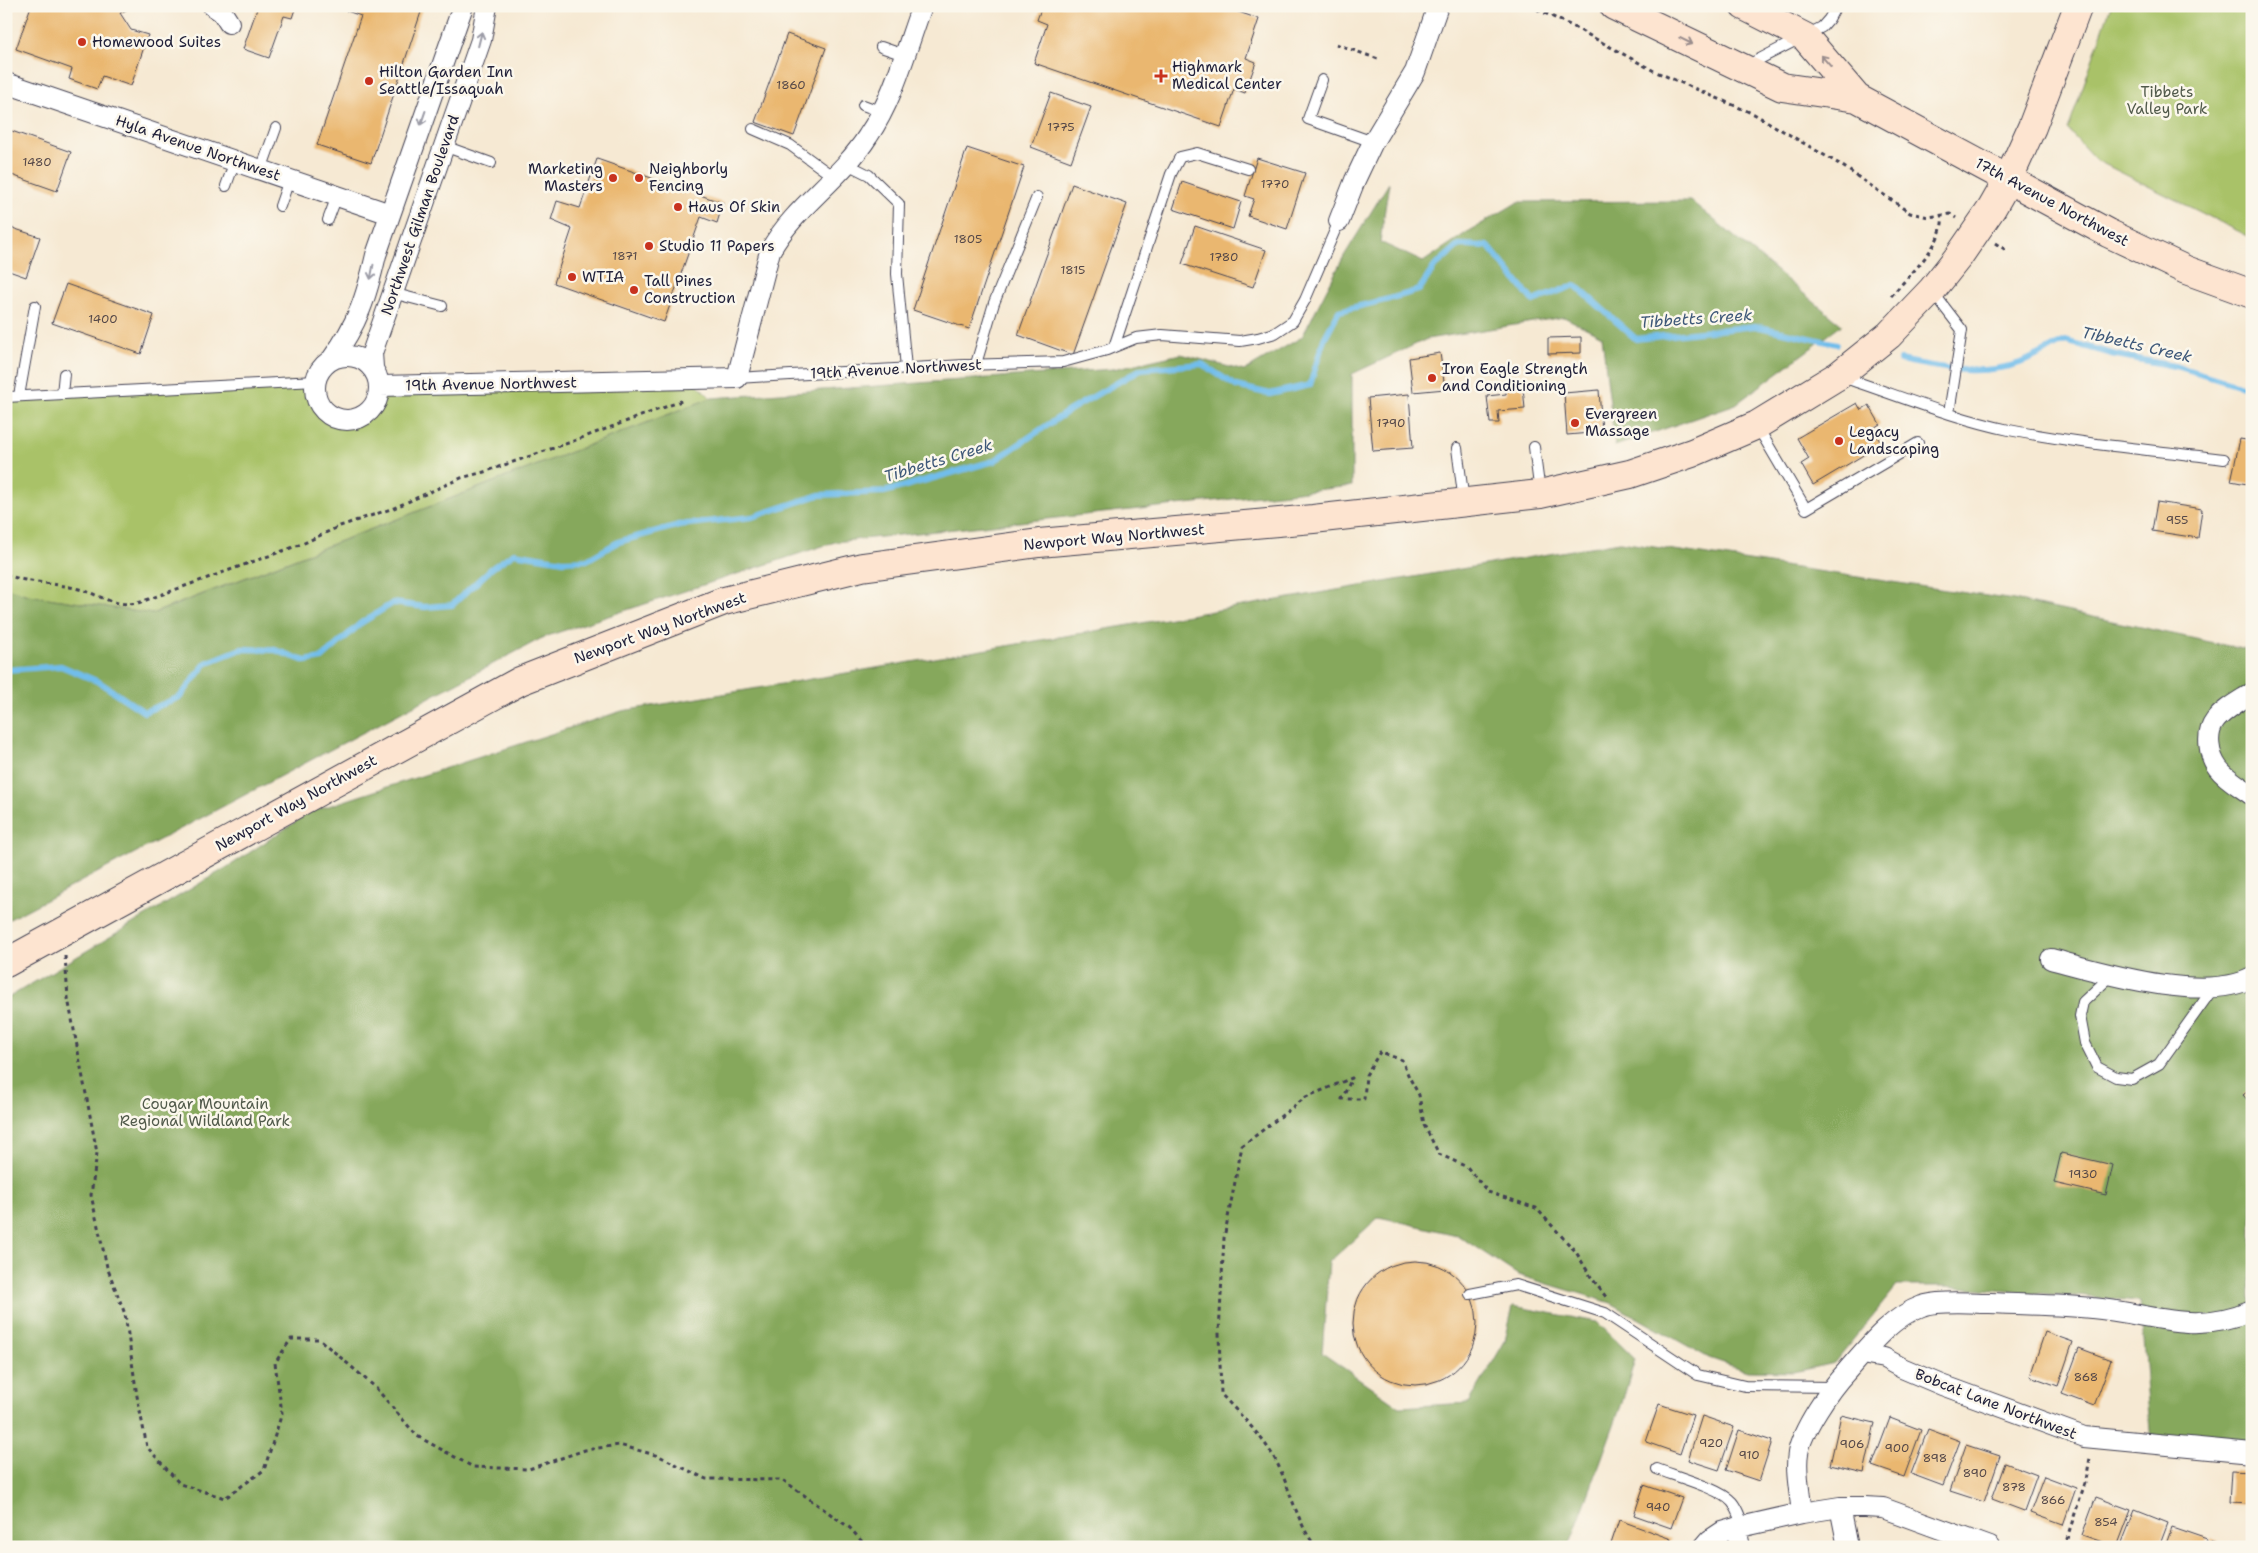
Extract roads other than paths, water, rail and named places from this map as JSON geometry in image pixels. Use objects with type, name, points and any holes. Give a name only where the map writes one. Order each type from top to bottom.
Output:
[{"type":"street","points":[[213,6],[222,12],[229,23]]},
{"type":"street","name":"Northwest Gilman Boulevard","points":[[332,359],[360,313],[366,298],[376,255],[463,6]]},
{"type":"street","name":"Northwest Gilman Boulevard","points":[[373,367],[372,353],[481,40],[487,6]]},
{"type":"street","points":[[737,378],[770,251],[780,233],[841,171],[868,136],[882,112],[922,6]]},
{"type":"street","points":[[1339,220],[1373,142],[1408,86],[1438,6]]},
{"type":"street","name":"17th Avenue Northwest","points":[[1614,6],[1782,87],[1858,98]]},
{"type":"street","name":"17th Avenue Northwest","points":[[1744,6],[1805,37],[1858,98],[2108,233],[2186,270],[2252,294]]},
{"type":"street","name":"Newport Way Northwest","points":[[6,962],[520,680],[724,601],[862,568],[1038,543],[1464,503],[1540,494],[1630,474],[1692,453],[1757,425],[1838,376],[1889,335],[1932,290],[1972,237],[2008,180],[2032,127],[2078,6]]},
{"type":"street","name":"Hyla Avenue Northwest","points":[[6,82],[390,214]]},
{"type":"street","points":[[349,355],[366,361],[373,367],[378,376],[380,386],[378,400],[370,411],[355,420],[340,420],[330,415],[319,403],[315,392],[316,381],[319,372],[332,359],[349,355]]},
{"type":"street","name":"19th Avenue Northwest","points":[[380,386],[737,378]]},
{"type":"street","points":[[2252,693],[2222,714],[2214,722],[2209,732],[2211,755],[2219,770],[2252,795]]},
{"type":"street","points":[[2051,959],[2114,974],[2191,988],[2214,988],[2242,983],[2252,978]]},
{"type":"street","points":[[1802,1513],[1798,1453],[1804,1436],[1832,1387],[1883,1332],[1908,1313],[1924,1305],[1969,1303],[2092,1308],[2184,1323],[2234,1318],[2252,1310]]},
{"type":"street","name":"Bobcat Lane Northwest","points":[[1862,1354],[1884,1358],[1942,1386],[2084,1437],[2252,1453]]},
{"type":"street","points":[[1840,1507],[1848,1547]]},
{"type":"street","points":[[1704,1547],[1710,1540],[1722,1532],[1740,1534],[1802,1513],[1840,1507],[1883,1508],[1962,1542],[1990,1547]]},
{"type":"lane","points":[[1743,68],[1822,27],[1830,19],[1836,6]]},
{"type":"lane","points":[[881,47],[904,55]]},
{"type":"lane","points":[[1322,80],[1308,119],[1373,142]]},
{"type":"lane","points":[[863,105],[882,112]]},
{"type":"lane","points":[[262,170],[276,128]]},
{"type":"lane","points":[[753,129],[841,171],[869,176],[899,204],[898,274],[906,368]]},
{"type":"lane","points":[[444,146],[491,163]]},
{"type":"lane","points":[[1114,347],[1172,174],[1180,157],[1197,153],[1248,169]]},
{"type":"lane","points":[[226,186],[235,161]]},
{"type":"lane","points":[[280,206],[289,180]]},
{"type":"lane","points":[[328,220],[337,196]]},
{"type":"lane","points":[[976,364],[994,303],[1037,197]]},
{"type":"lane","name":"19th Avenue Northwest","points":[[737,378],[976,364],[1063,362],[1114,347],[1136,338],[1162,335],[1240,341],[1275,333],[1293,321],[1297,314],[1339,220]]},
{"type":"lane","points":[[1932,290],[1962,330],[1948,413]]},
{"type":"lane","points":[[392,293],[442,306]]},
{"type":"lane","points":[[18,396],[35,306]]},
{"type":"lane","points":[[62,394],[64,374]]},
{"type":"lane","points":[[1838,376],[1948,413],[2008,429],[2075,441],[2224,460]]},
{"type":"lane","points":[[6,397],[316,381]]},
{"type":"lane","points":[[1757,425],[1806,509],[1918,443]]},
{"type":"lane","points":[[1534,447],[1540,494]]},
{"type":"lane","points":[[1457,448],[1464,503]]},
{"type":"lane","points":[[2114,974],[2084,1002],[2080,1016],[2085,1043],[2097,1067],[2116,1077],[2132,1079],[2160,1064],[2214,988]]},
{"type":"lane","points":[[1470,1294],[1516,1285],[1605,1313],[1698,1375],[1745,1386],[1832,1387]]},
{"type":"lane","points":[[1657,1469],[1720,1493],[1731,1500],[1737,1510],[1740,1534]]},
{"type":"waterway","name":"Tibbetts Creek","points":[[6,670],[61,666],[99,682],[144,712],[180,697],[206,663],[241,649],[275,650],[305,661],[322,658],[361,623],[393,603],[425,607],[452,605],[492,568],[514,553],[563,561],[587,560],[618,542],[679,525],[752,517],[819,495],[884,492],[994,461],[1070,410],[1141,369],[1202,364],[1236,386],[1270,394],[1310,385],[1324,339],[1339,311],[1419,290],[1435,266],[1459,245],[1488,246],[1533,301],[1575,285],[1636,339],[1755,326],[1837,344]]},
{"type":"waterway","name":"Tibbetts Creek","points":[[1900,360],[1960,370],[1989,370],[2020,363],[2065,341],[2116,355],[2179,367],[2252,389]]},
{"type":"place","name":"Homewood Suites","points":[[82,42]]},
{"type":"place","name":"Highmark Medical Center","points":[[1161,76]]},
{"type":"place","name":"Hilton Garden Inn Seattle/Issaquah","points":[[369,81]]},
{"type":"place","name":"Marketing Masters","points":[[613,178]]},
{"type":"place","name":"Neighborly Fencing","points":[[639,178]]},
{"type":"place","name":"Haus Of Skin","points":[[678,207]]},
{"type":"place","name":"Studio 11 Papers","points":[[649,246]]},
{"type":"place","name":"WTIA","points":[[572,277]]},
{"type":"place","name":"Tall Pines Construction","points":[[634,290]]},
{"type":"place","name":"Iron Eagle Strength and Conditioning","points":[[1432,378]]},
{"type":"place","name":"Evergreen Massage","points":[[1575,423]]},
{"type":"place","name":"Legacy Landscaping","points":[[1839,441]]},
{"type":"park label","name":"Tibbets Valley Park","points":[[2167,100]]},
{"type":"park label","name":"Cougar Mountain Regional Wildland Park","points":[[205,1112]]}]
